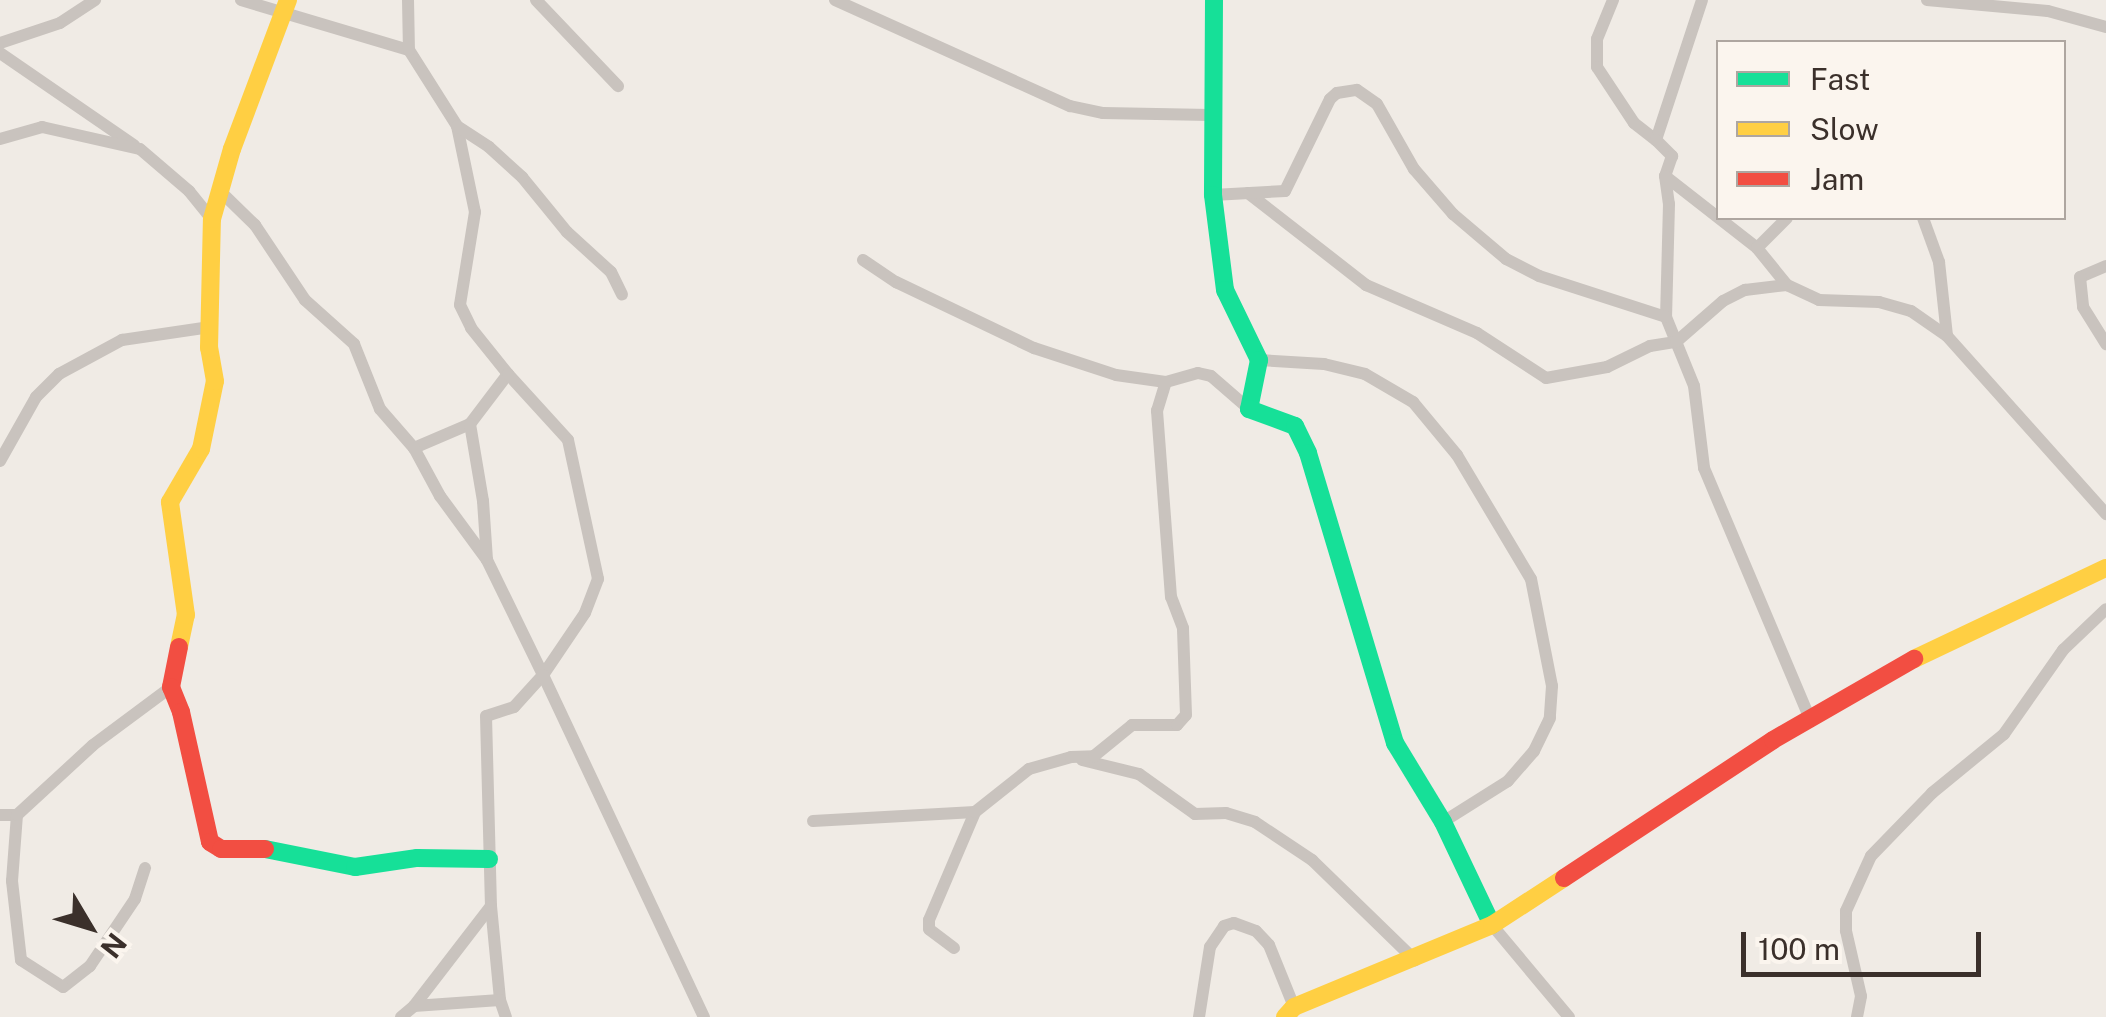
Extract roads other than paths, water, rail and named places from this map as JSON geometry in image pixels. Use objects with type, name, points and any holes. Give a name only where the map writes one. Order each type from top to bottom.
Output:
[{"type":"street","points":[[0,43],[60,23],[96,0]]},
{"type":"street","points":[[242,0],[286,6],[409,50]]},
{"type":"street","points":[[408,0],[409,50],[458,126],[475,212],[460,305],[471,328],[568,440],[598,580],[585,613],[543,675],[514,708],[486,716],[491,906],[500,1000],[506,1017]]},
{"type":"street","points":[[536,0],[618,86]]},
{"type":"street","points":[[835,0],[1070,106],[1103,113],[1210,115]]},
{"type":"street","points":[[1214,0],[1210,115],[1214,195],[1225,290],[1260,360],[1250,409]]},
{"type":"street","points":[[1613,0],[1597,39],[1598,67],[1634,123],[1672,156],[1665,176],[1669,204],[1666,316],[1699,406],[1704,468],[1810,720]]},
{"type":"street","points":[[1656,140],[1702,0]]},
{"type":"street","points":[[1927,0],[2048,11],[2106,27]]},
{"type":"street","points":[[286,6],[212,220],[210,327],[215,381],[200,449],[170,502],[186,614],[171,687],[181,712],[206,830],[210,842],[221,849],[276,850],[355,867],[417,858],[489,859]]},
{"type":"street","points":[[0,53],[140,149],[189,191],[212,220]]},
{"type":"street","points":[[1214,195],[1284,191],[1330,99],[1336,93],[1357,90],[1377,104],[1414,169],[1453,214],[1506,259],[1539,276],[1666,316]]},
{"type":"street","points":[[458,126],[490,146],[522,177],[567,232],[611,272],[622,295]]},
{"type":"street","points":[[0,139],[42,127],[140,149]]},
{"type":"street","points":[[1665,176],[1716,215]]},
{"type":"street","points":[[220,191],[255,226],[305,300],[354,344],[380,409],[414,448],[440,496],[487,560],[704,1017]]},
{"type":"street","points":[[1248,194],[1366,285],[1477,333],[1546,378],[1606,367],[1650,346],[1676,342],[1734,296],[1787,285]]},
{"type":"street","points":[[1722,220],[1758,248],[1787,285],[1819,300],[1879,302],[1911,311],[1948,336],[2106,514]]},
{"type":"street","points":[[1758,248],[1785,220]]},
{"type":"street","points":[[1924,220],[1940,262],[1948,336]]},
{"type":"street","points":[[862,260],[896,282],[1034,348],[1116,376],[1166,382],[1198,373],[1211,376],[1250,409],[1296,426],[1308,453],[1395,743],[1443,822],[1492,925],[1569,1017]]},
{"type":"street","points":[[2106,266],[2080,278],[2084,307],[2106,344]]},
{"type":"street","points":[[0,462],[36,397],[59,374],[122,340],[210,327]]},
{"type":"street","points":[[1260,360],[1324,364],[1364,374],[1413,402],[1456,455],[1531,578],[1552,686],[1550,718],[1534,750],[1508,781],[1443,822]]},
{"type":"street","points":[[414,448],[470,424],[508,374]]},
{"type":"street","points":[[954,948],[928,929],[929,920],[975,812],[1021,774],[1072,757],[1094,756],[1132,725],[1177,725],[1186,715],[1183,628],[1171,597],[1157,411],[1166,382]]},
{"type":"street","points":[[470,424],[484,501],[487,560]]},
{"type":"street","points":[[1199,1017],[1210,948],[1224,926],[1234,923],[1256,931],[1268,945],[1289,1012],[1492,925],[1545,886],[1810,720],[1952,637],[2106,568]]},
{"type":"street","points":[[1857,1017],[1861,996],[1846,931],[1846,911],[1871,856],[1932,793],[2004,734],[2063,650],[2106,608]]},
{"type":"street","points":[[0,815],[17,815],[93,745],[171,687]]},
{"type":"street","points":[[1072,757],[1139,774],[1195,814],[1226,813],[1256,822],[1312,860],[1415,960]]},
{"type":"street","points":[[814,821],[975,812]]},
{"type":"street","points":[[17,815],[12,881],[22,960],[63,987],[90,966],[135,899],[145,868]]},
{"type":"street","points":[[402,1017],[491,906]]},
{"type":"street","points":[[414,1006],[500,1000]]}]
